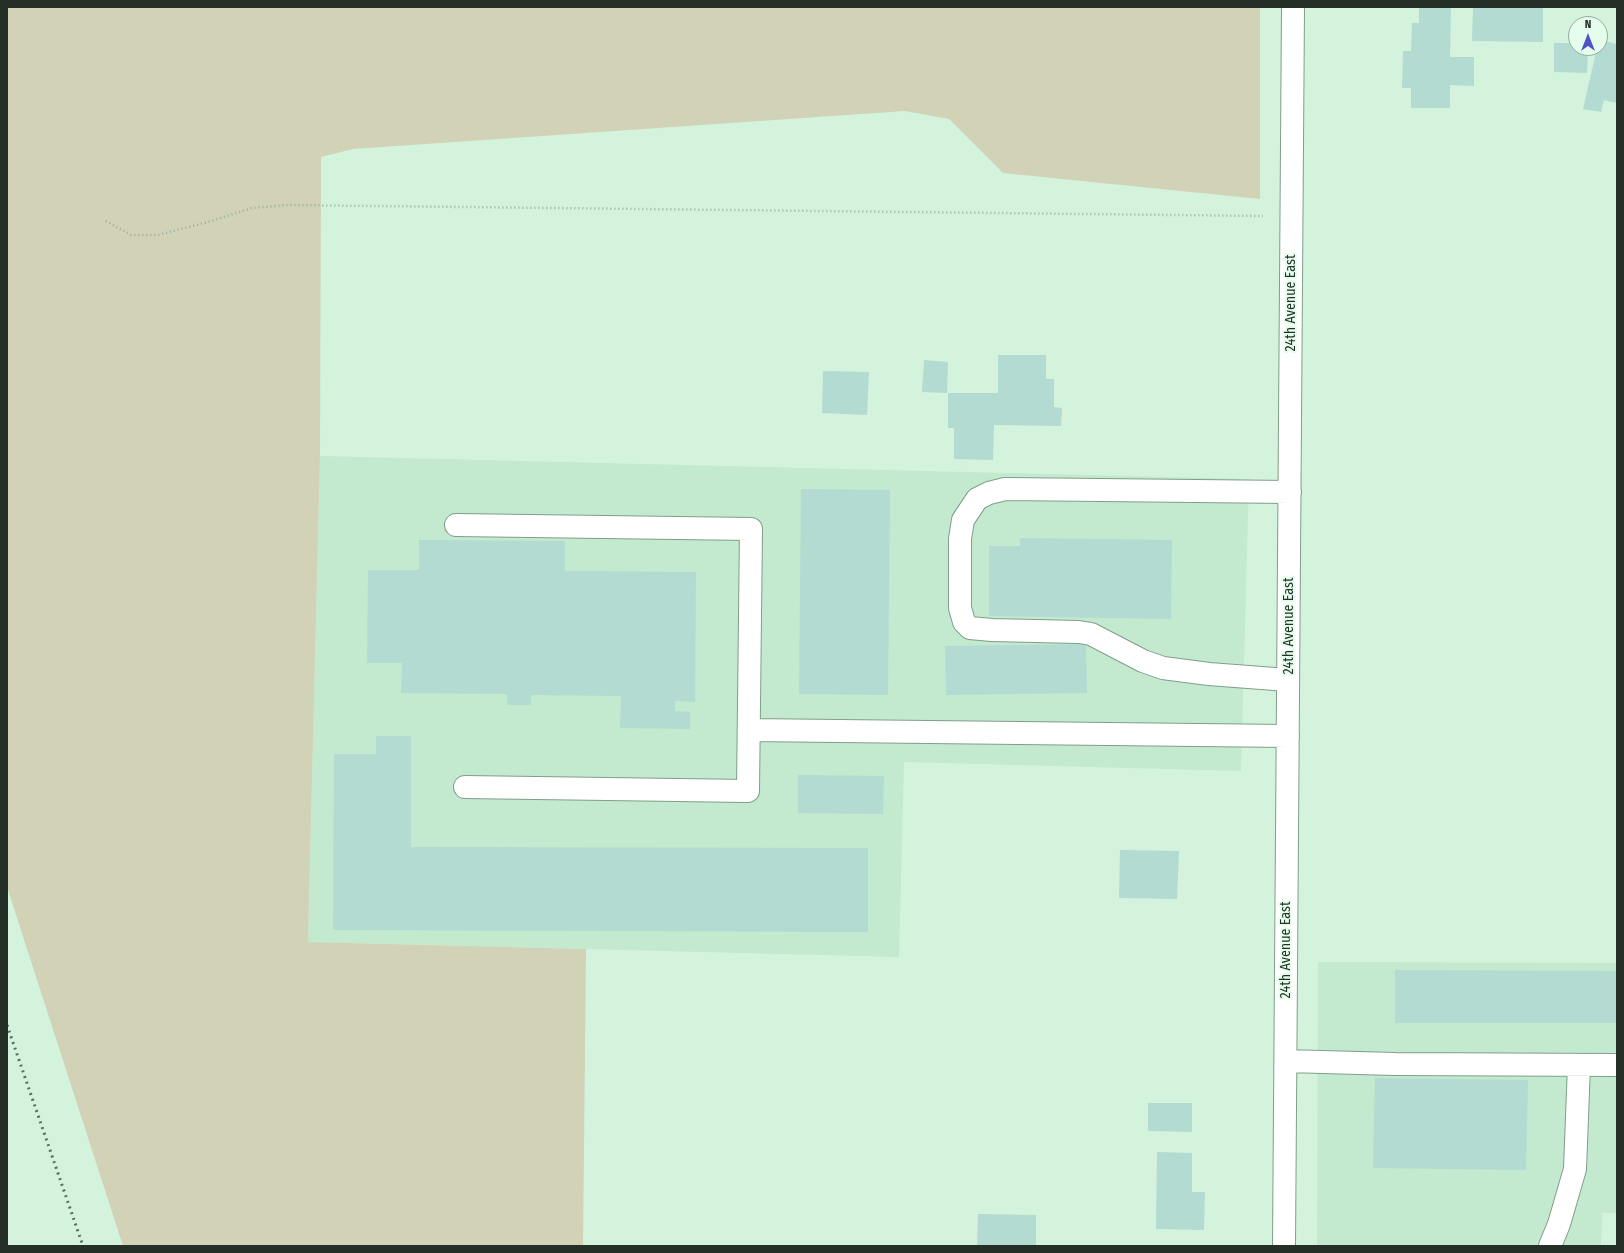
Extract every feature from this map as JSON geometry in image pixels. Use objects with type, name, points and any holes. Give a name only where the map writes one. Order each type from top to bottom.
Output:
[{"type":"street","name":"24th Avenue East","points":[[1284,1246],[1292,7]]},
{"type":"street","points":[[1288,680],[1209,674],[1163,668],[1143,661],[1091,634],[1079,632],[970,628],[964,622],[960,608],[960,539],[963,520],[977,499],[989,493],[1005,489],[1290,492]]},
{"type":"street","points":[[456,525],[751,529],[748,791],[465,787]]},
{"type":"street","points":[[749,730],[1288,736]]},
{"type":"street","points":[[1286,1061],[1395,1064],[1617,1065]]},
{"type":"street","points":[[1550,1246],[1559,1224],[1575,1169],[1579,1065]]},
{"type":"path","points":[[106,221],[131,235],[158,235],[208,222],[252,208],[287,204],[1291,217]]},
{"type":"shaded area","points":[[7,7],[1260,7],[1260,199],[1003,173],[949,119],[905,111],[353,149],[321,157],[320,456],[308,942],[586,949],[583,1246],[123,1246],[7,887]]},
{"type":"shaded area","points":[[320,456],[1249,479],[1241,771],[904,762],[899,957],[308,942]]},
{"type":"shaded area","points":[[1318,962],[1617,963],[1617,1213],[1602,1213],[1601,1246],[1317,1246]]},
{"type":"building","points":[[1419,7],[1451,7],[1450,57],[1474,57],[1474,86],[1450,85],[1450,108],[1411,108],[1411,88],[1402,88],[1403,51],[1411,51],[1412,23],[1419,23]]},
{"type":"building","points":[[1473,7],[1543,7],[1543,42],[1472,41]]},
{"type":"building","points":[[1608,42],[1617,44],[1617,103],[1604,100],[1601,112],[1583,109],[1595,56],[1608,56]]},
{"type":"building","points":[[1554,43],[1568,43],[1568,56],[1588,56],[1587,73],[1554,72]]},
{"type":"building","points":[[998,355],[1046,355],[1046,379],[1054,379],[1054,407],[1062,408],[1061,426],[994,425],[993,460],[954,459],[954,428],[948,428],[948,393],[998,393]]},
{"type":"building","points":[[924,360],[948,362],[947,393],[922,392]]},
{"type":"building","points":[[823,371],[869,372],[867,415],[822,413]]},
{"type":"building","points":[[801,489],[890,490],[888,695],[799,694]]},
{"type":"building","points":[[1020,538],[1172,540],[1171,619],[989,616],[989,546],[1020,546]]},
{"type":"building","points":[[419,540],[565,541],[565,571],[696,572],[695,702],[675,701],[675,711],[690,712],[690,729],[620,728],[621,696],[531,695],[531,705],[507,705],[507,694],[401,693],[402,663],[367,663],[368,570],[419,570]]},
{"type":"building","points":[[1086,644],[1087,693],[946,695],[945,646]]},
{"type":"building","points":[[376,736],[411,736],[411,847],[868,848],[868,932],[333,930],[334,754],[376,754]]},
{"type":"building","points":[[798,775],[884,776],[883,814],[798,813]]},
{"type":"building","points":[[1120,850],[1179,851],[1177,899],[1119,898]]},
{"type":"building","points":[[1395,970],[1617,971],[1617,1023],[1395,1023]]},
{"type":"building","points":[[1375,1078],[1528,1080],[1526,1170],[1373,1168]]},
{"type":"building","points":[[1148,1103],[1192,1103],[1192,1132],[1148,1131]]},
{"type":"building","points":[[1157,1152],[1192,1153],[1192,1192],[1205,1192],[1204,1230],[1156,1229]]},
{"type":"building","points":[[978,1214],[1036,1215],[1036,1246],[977,1246]]},
{"type":"railway","points":[[7,1025],[83,1246]]}]
